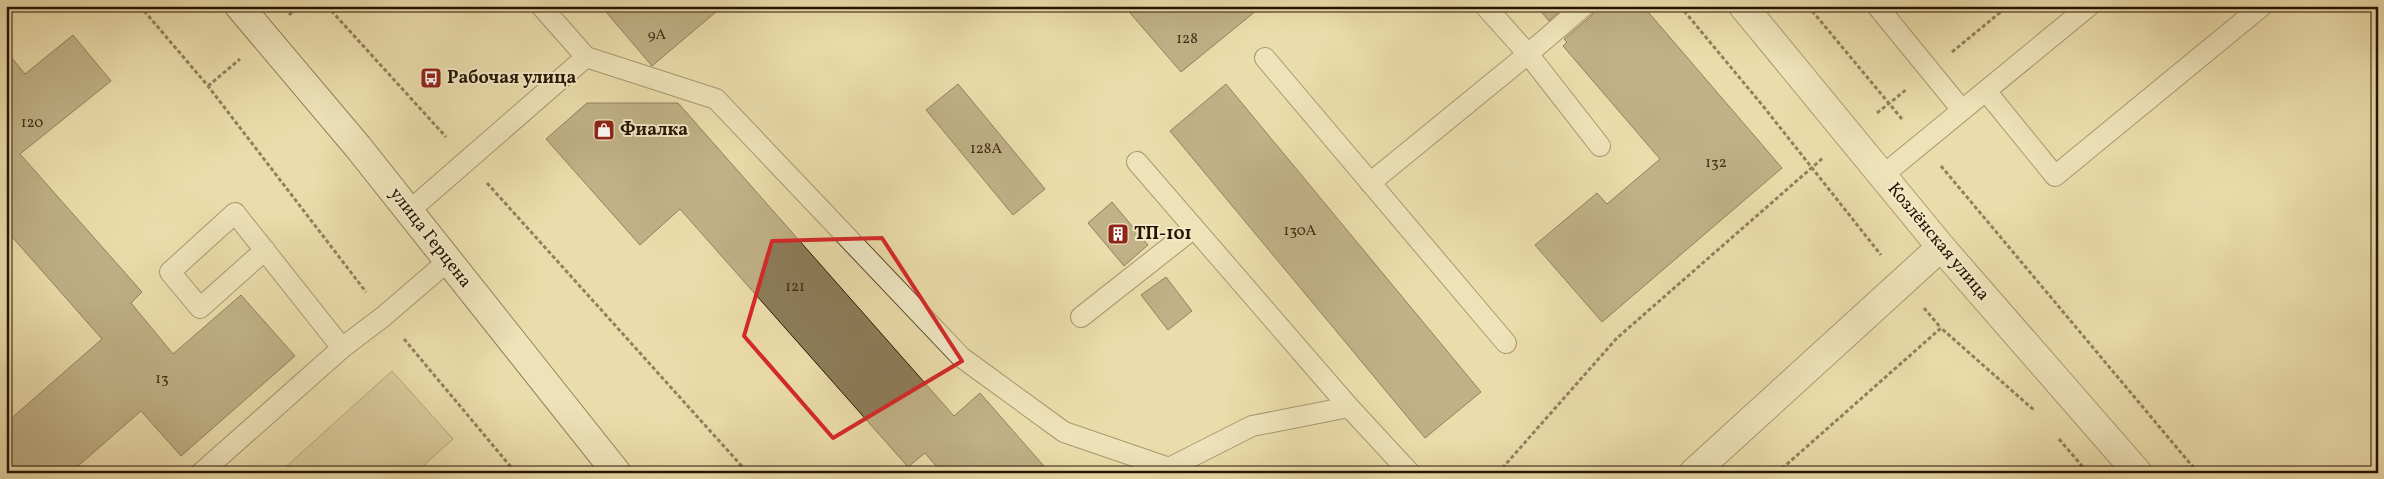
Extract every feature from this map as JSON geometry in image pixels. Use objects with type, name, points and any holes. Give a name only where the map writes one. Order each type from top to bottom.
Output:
[{"type":"street","name":"улица Герцена","points":[[239,6],[358,147],[617,473]]},
{"type":"street","name":"Козлёнская улица","points":[[1742,6],[1941,247],[2138,473]]},
{"type":"street","points":[[1693,473],[1941,247]]},
{"type":"lane","points":[[1485,6],[1528,54],[1600,146]]},
{"type":"lane","points":[[1370,183],[1584,6]]},
{"type":"lane","points":[[1877,6],[1962,110]]},
{"type":"lane","points":[[1882,176],[2089,6]]},
{"type":"lane","points":[[1986,91],[2055,176],[2262,6]]},
{"type":"lane","points":[[547,8],[586,57],[716,99],[961,357],[1064,432],[1169,468],[1252,426],[1349,406]]},
{"type":"lane","points":[[409,212],[586,57]]},
{"type":"lane","points":[[1265,58],[1506,343]]},
{"type":"lane","points":[[1137,162],[1349,406],[1410,473]]},
{"type":"lane","points":[[265,250],[200,308],[170,272],[235,213],[265,250],[342,348]]},
{"type":"lane","points":[[1081,317],[1194,228]]},
{"type":"lane","points":[[200,473],[342,348],[384,316],[448,261]]},
{"type":"path","points":[[140,6],[208,86],[384,316],[516,473]]},
{"type":"path","points":[[327,6],[748,473]]},
{"type":"path","points":[[1680,6],[1941,328],[2037,412]]},
{"type":"path","points":[[1808,6],[2198,473]]},
{"type":"path","points":[[1498,473],[1617,338],[1812,167]]},
{"type":"path","points":[[1777,473],[1941,328]]},
{"type":"path","points":[[2056,435],[2088,473]]},
{"type":"highlighted area","points":[[882,238],[962,361],[833,438],[744,336],[772,241]]},
{"type":"shaded area","points":[[392,371],[453,439],[415,473],[279,473]]},
{"type":"building","points":[[601,6],[723,6],[652,66]]},
{"type":"building","points":[[1124,6],[1262,6],[1181,72]]},
{"type":"building","points":[[1536,6],[1565,6],[1549,21]]},
{"type":"building","points":[[1596,6],[1643,6],[1782,168],[1602,322],[1535,245],[1597,193],[1607,204],[1660,159],[1563,46],[1567,42],[1564,39],[1592,15]]},
{"type":"building","points":[[73,35],[111,81],[20,154],[142,292],[131,303],[173,354],[241,295],[295,356],[181,456],[141,411],[70,473],[6,473],[6,423],[102,339],[6,230],[6,51],[25,74]]},
{"type":"building","points":[[958,84],[1045,189],[1013,215],[926,110]]},
{"type":"building","points":[[1226,84],[1481,392],[1425,438],[1170,131]]},
{"type":"building","points":[[587,103],[678,103],[954,416],[980,393],[1050,473],[942,473],[925,453],[908,467],[680,209],[640,245],[546,139]]},
{"type":"building","name":"ТП-101","points":[[1112,202],[1148,245],[1124,266],[1088,223]]},
{"type":"building","points":[[1166,277],[1192,311],[1168,330],[1141,295]]},
{"type":"place","name":"Рабочая улица","points":[[431,78]]},
{"type":"place","name":"Фиалка","points":[[604,130]]},
{"type":"place","name":"ТП-101","points":[[1118,234]]}]
